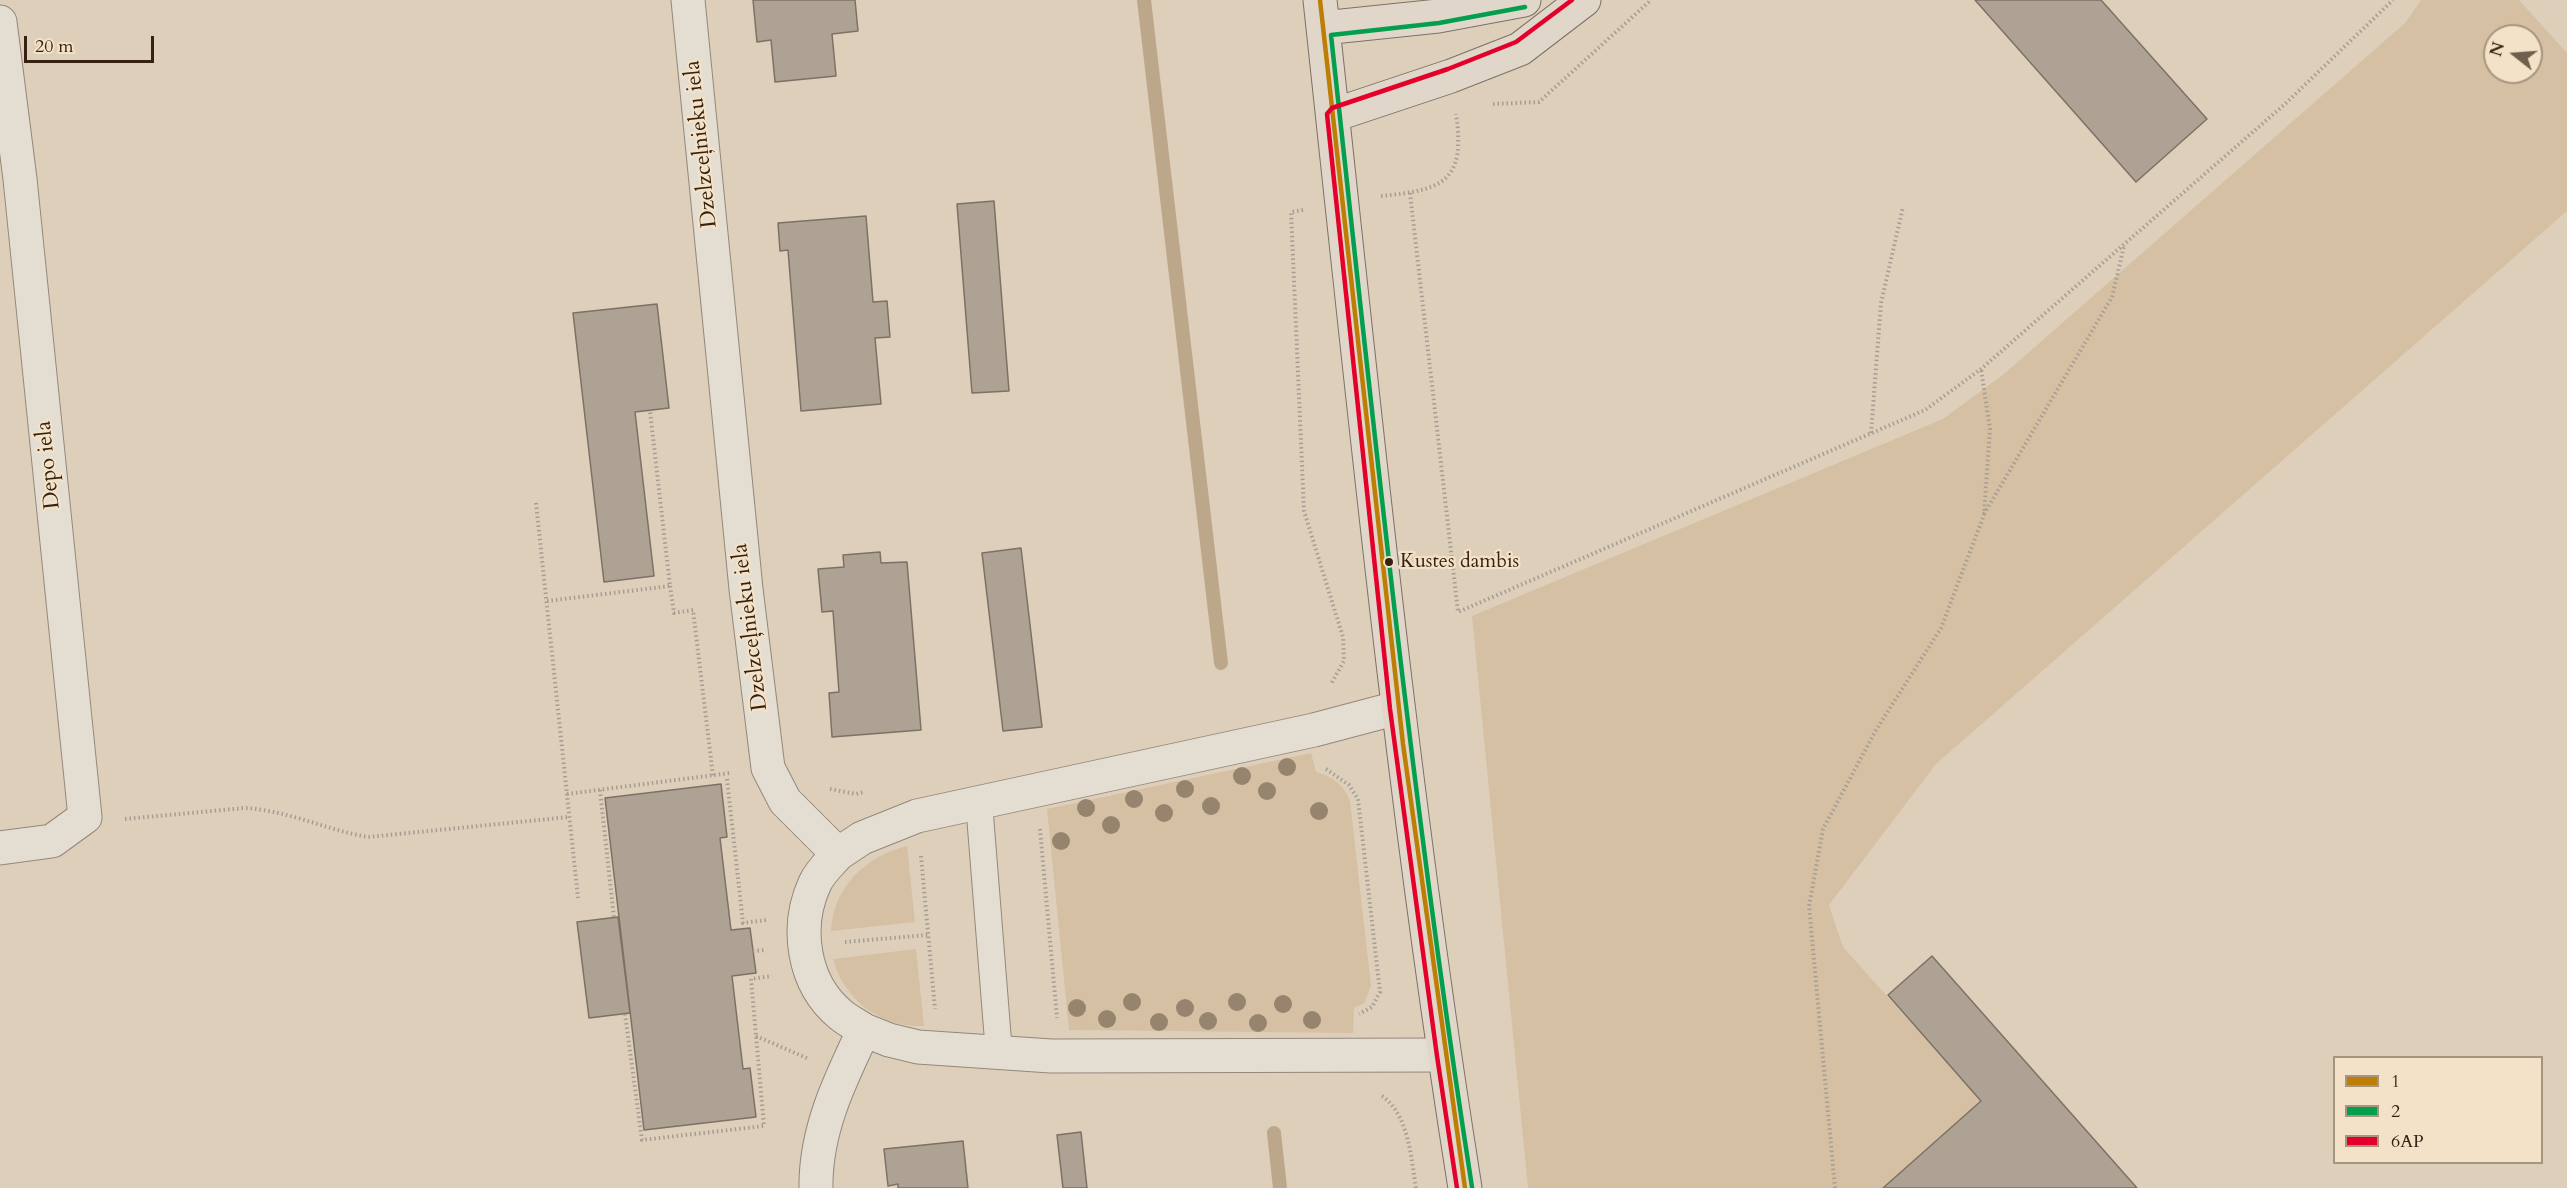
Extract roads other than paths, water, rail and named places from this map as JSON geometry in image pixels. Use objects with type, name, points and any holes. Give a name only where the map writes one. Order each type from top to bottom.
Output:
[{"type":"main road","points":[[1465,1188],[1444,1055],[1397,708],[1322,14],[1438,16],[1524,0]]},
{"type":"main road","points":[[1334,115],[1451,76],[1520,49],[1584,0]]},
{"type":"street","name":"Dzelzceļnieku iela","points":[[688,0],[746,589],[768,768],[785,801],[838,854]]},
{"type":"street","name":"Depo iela","points":[[0,22],[20,179],[85,817],[52,840],[0,848]]},
{"type":"street","points":[[1397,708],[1314,730],[917,816],[862,838],[838,854],[816,881],[804,912],[804,952],[819,988],[840,1014],[864,1030],[889,1040],[939,1048],[1060,1057],[1444,1055]]},
{"type":"street","points":[[816,1188],[822,1131],[843,1074],[864,1030]]},
{"type":"lane","points":[[979,803],[999,1053]]},
{"type":"waterway","points":[[1144,0],[1221,663]]},
{"type":"waterway","points":[[1274,1133],[1280,1188]]},
{"type":"place","name":"Kustes dambis","points":[[1389,562]]}]
